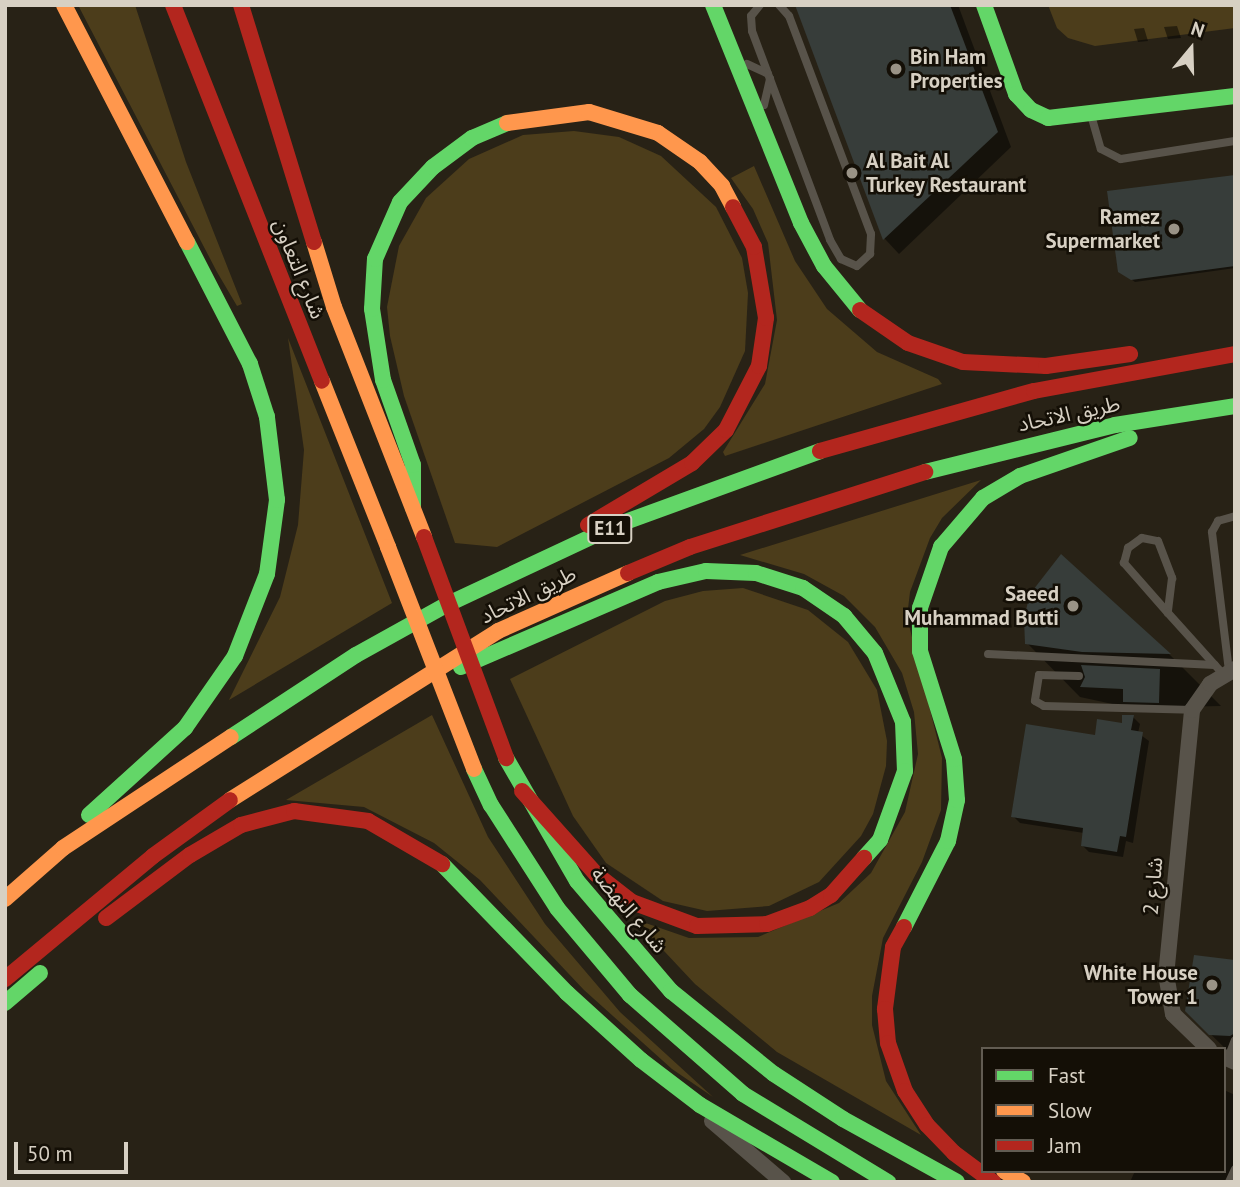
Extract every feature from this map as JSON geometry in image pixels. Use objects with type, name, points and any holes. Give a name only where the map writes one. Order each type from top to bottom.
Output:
[{"type":"main road","points":[[63,848],[104,800],[185,728],[218,684],[254,616],[270,562],[277,500],[270,431],[250,364],[64,5]]},
{"type":"main road","name":"شارع التعاون","points":[[173,5],[474,769],[491,805],[556,908],[630,995],[743,1094],[888,1182]]},
{"type":"main road","name":"شارع التعاون","points":[[241,5],[320,265],[424,537]]},
{"type":"main road","points":[[713,5],[801,223],[841,290],[882,328],[908,343],[963,362],[1018,368],[1193,348],[1227,355]]},
{"type":"main road","points":[[984,5],[1023,103],[1048,118],[1235,96]]},
{"type":"main road","points":[[413,508],[413,465],[380,368],[372,309],[375,260],[400,202],[452,151],[517,119],[589,112],[636,123],[680,145],[700,162],[735,205],[754,247],[765,294],[759,366],[740,410],[710,448],[539,560]]},
{"type":"main road","name":"طريق الاتحاد","points":[[5,899],[63,848],[356,654],[539,560],[697,494],[875,434],[1034,391],[1227,355]]},
{"type":"main road","name":"طريق الاتحاد","points":[[5,979],[153,856],[275,768],[396,691],[498,631],[561,601],[755,523],[965,459],[1115,425],[1235,406]]},
{"type":"main road","points":[[993,1182],[954,1153],[927,1125],[897,1075],[886,1030],[888,970],[894,947],[948,841],[957,800],[954,759],[924,673],[919,640],[925,587],[941,547],[967,512],[1010,481],[1208,411]]},
{"type":"main road","name":"شارع النهضة","points":[[424,537],[506,758],[522,791],[596,907],[671,990],[774,1074],[843,1119],[957,1182]]},
{"type":"main road","points":[[396,691],[499,654],[658,582],[706,571],[731,570],[803,588],[844,616],[875,653],[902,722],[905,771],[880,840],[831,895],[810,908],[766,924],[697,926],[632,902],[596,874],[522,791]]},
{"type":"main road","points":[[5,1003],[75,943],[209,842],[259,819],[294,811],[368,821],[440,862],[567,993],[700,1105],[832,1182]]},
{"type":"main road","points":[[886,1030],[901,1046],[938,1114],[981,1155]]},
{"type":"main road","points":[[1007,1173],[1023,1182]]},
{"type":"street","points":[[1192,710],[1210,684],[1225,670]]},
{"type":"street","name":"شارع 2","points":[[1192,710],[1167,996],[1184,1028],[1207,1047]]},
{"type":"street","points":[[700,1105],[734,1145],[783,1182]]},
{"type":"lane","points":[[760,5],[750,23],[832,246],[845,263],[861,264],[870,254],[871,234],[789,16],[779,5]]},
{"type":"lane","points":[[723,31],[735,40],[750,68],[769,76]]},
{"type":"lane","points":[[769,76],[764,104],[773,156]]},
{"type":"lane","points":[[1091,115],[1101,149],[1121,159],[1235,141]]},
{"type":"lane","points":[[1225,670],[1225,623],[1212,532],[1218,521],[1235,516]]},
{"type":"lane","points":[[1168,613],[1173,585],[1160,545],[1154,539],[1138,539],[1125,553],[1125,567],[1168,613],[1225,670]]},
{"type":"lane","points":[[1225,623],[1235,621]]},
{"type":"lane","points":[[988,654],[1225,670]]},
{"type":"lane","points":[[1079,676],[1039,675],[1035,701],[1044,706],[1192,710]]},
{"type":"lane","points":[[1229,1059],[1235,1040]]},
{"type":"lane","points":[[1229,1182],[1234,1171]]},
{"type":"shaded area","points":[[78,5],[135,5],[186,162],[242,304],[237,306],[217,272]]},
{"type":"shaded area","points":[[1048,5],[1235,5],[1235,28],[1095,46],[1068,38],[1057,28]]},
{"type":"shaded area","points":[[574,131],[619,137],[661,156],[716,207],[742,258],[748,293],[745,351],[720,407],[704,429],[669,458],[497,547],[455,543],[404,396],[390,336],[387,307],[399,246],[426,198],[469,159],[523,135]]},
{"type":"shaded area","points":[[754,166],[795,261],[827,309],[877,352],[938,379],[942,384],[725,456],[723,452],[765,384],[777,320],[768,243],[753,209],[731,178]]},
{"type":"shaded area","points":[[288,338],[392,603],[229,700],[280,597],[298,525],[304,450]]},
{"type":"shaded area","points":[[981,480],[942,518],[930,538],[910,592],[907,617],[942,758],[941,810],[922,862],[883,938],[872,996],[872,1025],[886,1081],[921,1135],[777,1052],[695,984],[634,919],[689,938],[758,937],[839,903],[871,873],[905,812],[918,754],[914,712],[902,673],[875,627],[844,596],[804,574],[740,555]]},
{"type":"shaded area","points":[[743,588],[808,610],[848,642],[877,690],[887,741],[886,766],[873,814],[861,836],[819,882],[769,906],[707,911],[663,901],[606,863],[573,816],[510,679],[665,601],[703,591]]},
{"type":"shaded area","points":[[432,715],[488,837],[545,924],[620,1012],[713,1097],[672,1069],[584,990],[480,880],[434,843],[364,807],[286,800]]},
{"type":"building","name":"Bin Ham Properties","points":[[795,5],[950,5],[998,132],[883,240]]},
{"type":"building","name":"Ramez Supermarket","points":[[1235,175],[1235,266],[1131,280],[1118,272],[1107,191]]},
{"type":"building","name":"Saeed Muhammad Butti","points":[[1061,554],[1171,654],[1082,652],[1025,644],[1024,618],[1030,594]]},
{"type":"building","points":[[1081,665],[1160,669],[1159,703],[1123,702],[1123,689],[1080,687],[1085,677]]},
{"type":"building","points":[[1122,715],[1134,715],[1131,730],[1143,732],[1126,837],[1120,836],[1117,852],[1081,846],[1083,828],[1011,817],[1026,724],[1095,735],[1097,719],[1122,723]]},
{"type":"building","name":"White House Tower 1","points":[[1194,955],[1235,960],[1235,1033],[1230,1036],[1209,1035],[1185,1011]]},
{"type":"traffic: fast","points":[[713,5],[801,223],[824,266],[860,310]]},
{"type":"traffic: fast","points":[[984,5],[1016,94],[1031,110],[1048,118],[1235,96]]},
{"type":"traffic: fast","points":[[413,508],[413,465],[383,380],[372,309],[375,259],[400,202],[433,167],[472,138],[507,123]]},
{"type":"traffic: fast","points":[[89,815],[185,728],[235,656],[267,574],[277,500],[267,417],[250,364],[187,242]]},
{"type":"traffic: fast","points":[[925,472],[1115,425],[1235,406]]},
{"type":"traffic: fast","points":[[904,927],[948,841],[957,800],[954,759],[920,651],[920,608],[941,547],[983,498],[1020,476],[1130,438]]},
{"type":"traffic: fast","points":[[231,737],[356,655],[446,605],[617,525],[820,451]]},
{"type":"traffic: fast","points":[[461,667],[658,582],[706,571],[756,573],[803,588],[844,616],[875,653],[903,722],[905,771],[880,840],[864,858]]},
{"type":"traffic: fast","points":[[506,758],[577,881],[671,991],[774,1074],[843,1119],[957,1182]]},
{"type":"traffic: fast","points":[[474,769],[491,805],[557,908],[630,995],[743,1094],[888,1182]]},
{"type":"traffic: fast","points":[[442,864],[567,993],[641,1060],[700,1105],[832,1182]]},
{"type":"traffic: fast","points":[[5,1003],[40,973]]},
{"type":"traffic: slow","points":[[64,5],[187,242]]},
{"type":"traffic: slow","points":[[507,123],[589,112],[658,133],[700,162],[722,186],[733,207]]},
{"type":"traffic: slow","points":[[314,242],[334,307],[424,537]]},
{"type":"traffic: slow","points":[[322,381],[388,547]]},
{"type":"traffic: slow","points":[[388,547],[474,769]]},
{"type":"traffic: slow","points":[[230,800],[498,631],[628,573]]},
{"type":"traffic: slow","points":[[5,899],[63,848],[231,737]]},
{"type":"traffic: slow","points":[[1007,1173],[1023,1182]]},
{"type":"traffic: jam","points":[[173,5],[322,381]]},
{"type":"traffic: jam","points":[[241,5],[314,242]]},
{"type":"traffic: jam","points":[[588,525],[692,463],[726,430],[759,366],[766,318],[754,247],[733,207]]},
{"type":"traffic: jam","points":[[860,310],[908,343],[963,362],[1046,366],[1130,354]]},
{"type":"traffic: jam","points":[[820,451],[1034,391],[1235,354]]},
{"type":"traffic: jam","points":[[628,573],[690,547],[925,472]]},
{"type":"traffic: jam","points":[[424,537],[506,758]]},
{"type":"traffic: jam","points":[[522,791],[596,874],[632,902],[697,926],[767,924],[810,908],[831,895],[864,858]]},
{"type":"traffic: jam","points":[[5,979],[153,856],[230,800]]},
{"type":"traffic: jam","points":[[106,918],[190,855],[241,825],[294,811],[368,821],[442,864]]},
{"type":"traffic: jam","points":[[904,927],[893,947],[885,1009],[888,1043],[905,1091],[927,1125],[954,1153],[993,1182]]},
{"type":"place","name":"Bin Ham Properties","points":[[896,69]]},
{"type":"place","name":"Al Bait Al Turkey Restaurant","points":[[852,173]]},
{"type":"place","name":"Ramez Supermarket","points":[[1174,229]]},
{"type":"place","name":"Saeed Muhammad Butti","points":[[1073,606]]},
{"type":"place","name":"White House Tower 1","points":[[1212,985]]}]
